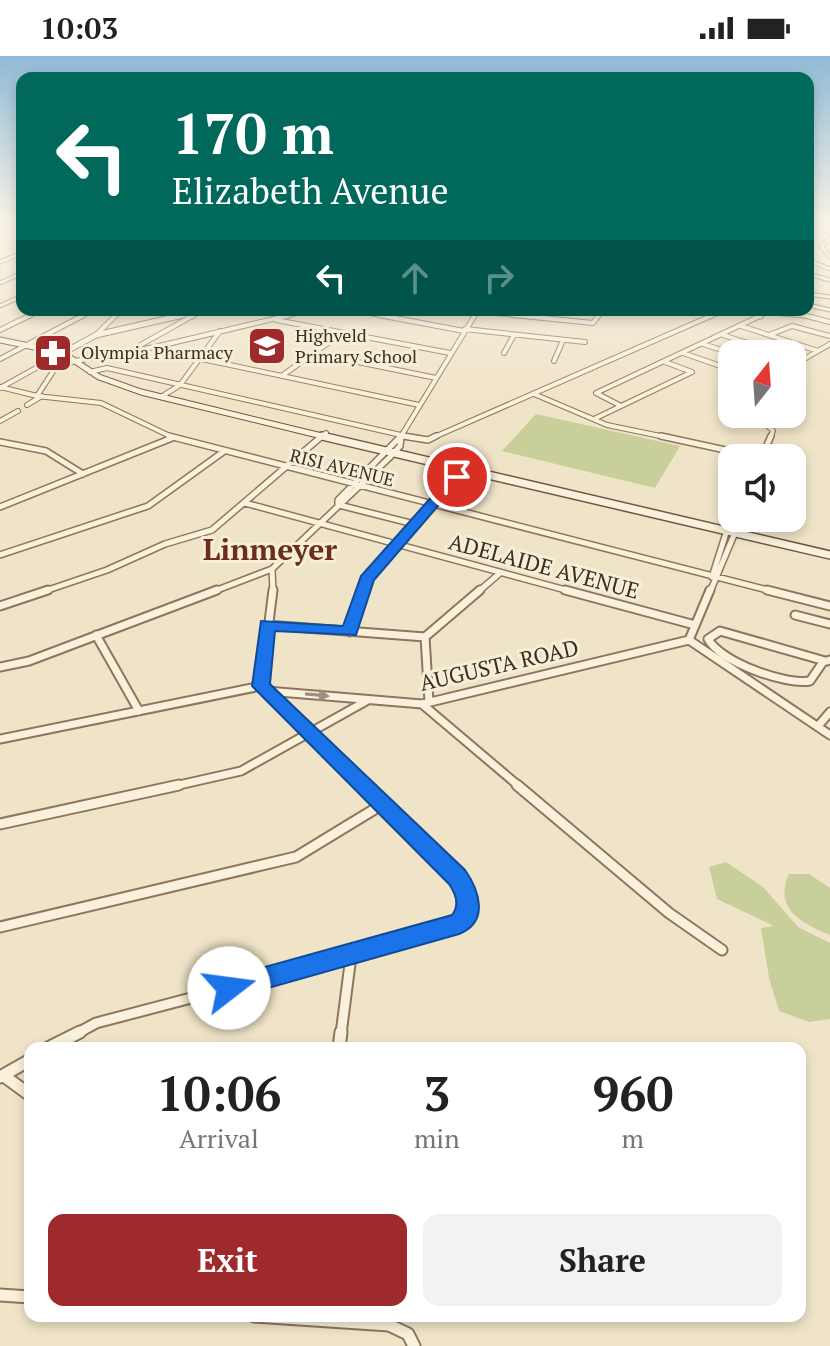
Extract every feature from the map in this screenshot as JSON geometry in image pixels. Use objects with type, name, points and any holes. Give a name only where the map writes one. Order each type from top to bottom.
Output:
[{"type":"main road","points":[[0,340],[63,353],[90,372],[113,383],[161,397],[718,528]]},
{"type":"main road","points":[[735,532],[830,554]]},
{"type":"street","points":[[0,330],[29,316]]},
{"type":"street","points":[[0,359],[82,316]]},
{"type":"street","points":[[0,387],[96,335],[116,316]]},
{"type":"street","points":[[96,335],[183,316]]},
{"type":"street","points":[[158,322],[182,321],[190,316]]},
{"type":"street","points":[[145,346],[190,316]]},
{"type":"street","points":[[27,405],[39,396],[54,370],[145,346],[287,316]]},
{"type":"street","points":[[384,316],[465,330],[585,342]]},
{"type":"street","points":[[0,667],[29,661],[272,569],[338,505],[338,500],[357,486],[402,441],[401,436],[473,316]]},
{"type":"street","points":[[519,316],[590,323],[596,323],[599,316]]},
{"type":"street","points":[[570,321],[572,316]]},
{"type":"street","points":[[77,363],[401,436],[431,439],[712,316]]},
{"type":"street","points":[[621,406],[596,393],[762,316]]},
{"type":"street","points":[[809,316],[830,322]]},
{"type":"street","points":[[274,319],[450,353]]},
{"type":"street","points":[[741,326],[818,351]]},
{"type":"street","points":[[769,335],[792,326],[830,336]]},
{"type":"street","points":[[161,397],[180,385],[220,331]]},
{"type":"street","points":[[283,375],[342,333]]},
{"type":"street","points":[[504,353],[514,335]]},
{"type":"street","points":[[723,335],[738,340]]},
{"type":"street","points":[[554,361],[563,340]]},
{"type":"street","points":[[703,344],[718,349]]},
{"type":"street","points":[[806,358],[830,344]]},
{"type":"street","points":[[314,353],[436,378]]},
{"type":"street","points":[[683,353],[718,365]]},
{"type":"street","points":[[202,359],[419,405]]},
{"type":"street","points":[[594,419],[692,372],[665,362]]},
{"type":"street","points":[[90,372],[101,367]]},
{"type":"street","name":"RISI AVENUE","points":[[0,387],[39,396],[101,403],[172,438],[830,606]]},
{"type":"street","points":[[534,394],[607,425],[718,449]]},
{"type":"street","points":[[0,421],[18,411]]},
{"type":"street","points":[[0,606],[107,570],[165,544],[207,533],[325,435]]},
{"type":"street","points":[[0,507],[172,438]]},
{"type":"street","points":[[0,442],[46,451],[83,474]]},
{"type":"street","points":[[0,555],[148,506],[223,452]]},
{"type":"street","points":[[350,632],[366,579],[462,469]]},
{"type":"street","name":"ADELAIDE AVENUE","points":[[245,503],[695,625]]},
{"type":"street","points":[[338,505],[414,524]]},
{"type":"street","points":[[731,532],[689,640],[830,735]]},
{"type":"street","points":[[60,1042],[96,1023],[351,956],[459,923],[467,914],[469,901],[464,885],[264,688],[267,625],[273,591],[272,569]]},
{"type":"street","points":[[267,625],[425,637],[500,573]]},
{"type":"street","points":[[795,615],[830,624]]},
{"type":"street","points":[[720,631],[828,660],[807,683],[775,677],[761,673],[712,646],[708,638],[720,631]]},
{"type":"street","points":[[96,635],[139,711]]},
{"type":"street","points":[[425,637],[426,703],[669,913],[722,950]]},
{"type":"street","name":"AUGUSTA ROAD","points":[[0,739],[264,688],[426,703],[689,640]]},
{"type":"street","points":[[759,686],[775,677]]},
{"type":"street","points":[[0,824],[236,772],[368,700]]},
{"type":"street","points":[[818,726],[830,712]]},
{"type":"street","points":[[0,927],[296,857],[383,804]]},
{"type":"street","points":[[340,1042],[351,956]]},
{"type":"street","points":[[24,1063],[2,1076],[24,1091]]},
{"type":"street","points":[[0,1295],[24,1297]]},
{"type":"street","points":[[351,1322],[389,1325],[408,1334],[414,1346]]},
{"type":"green space","points":[[536,414],[680,446],[655,488],[502,451]]},
{"type":"green space","points":[[726,862],[763,887],[798,927],[830,943],[830,1019],[809,1022],[779,1011],[769,978],[761,928],[774,926],[717,899],[709,867]]},
{"type":"green space","points":[[789,874],[809,874],[830,888],[830,935],[800,919],[787,905],[785,886]]},
{"type":"place","name":"Highveld Primary School","points":[[267,346]]},
{"type":"place","name":"Olympia Pharmacy","points":[[53,353]]},
{"type":"district","name":"Linmeyer","points":[[270,550]]},
{"type":"route","points":[[229,988],[459,923],[467,914],[468,893],[457,877],[261,686],[267,625],[350,632],[366,579],[457,477]]}]
